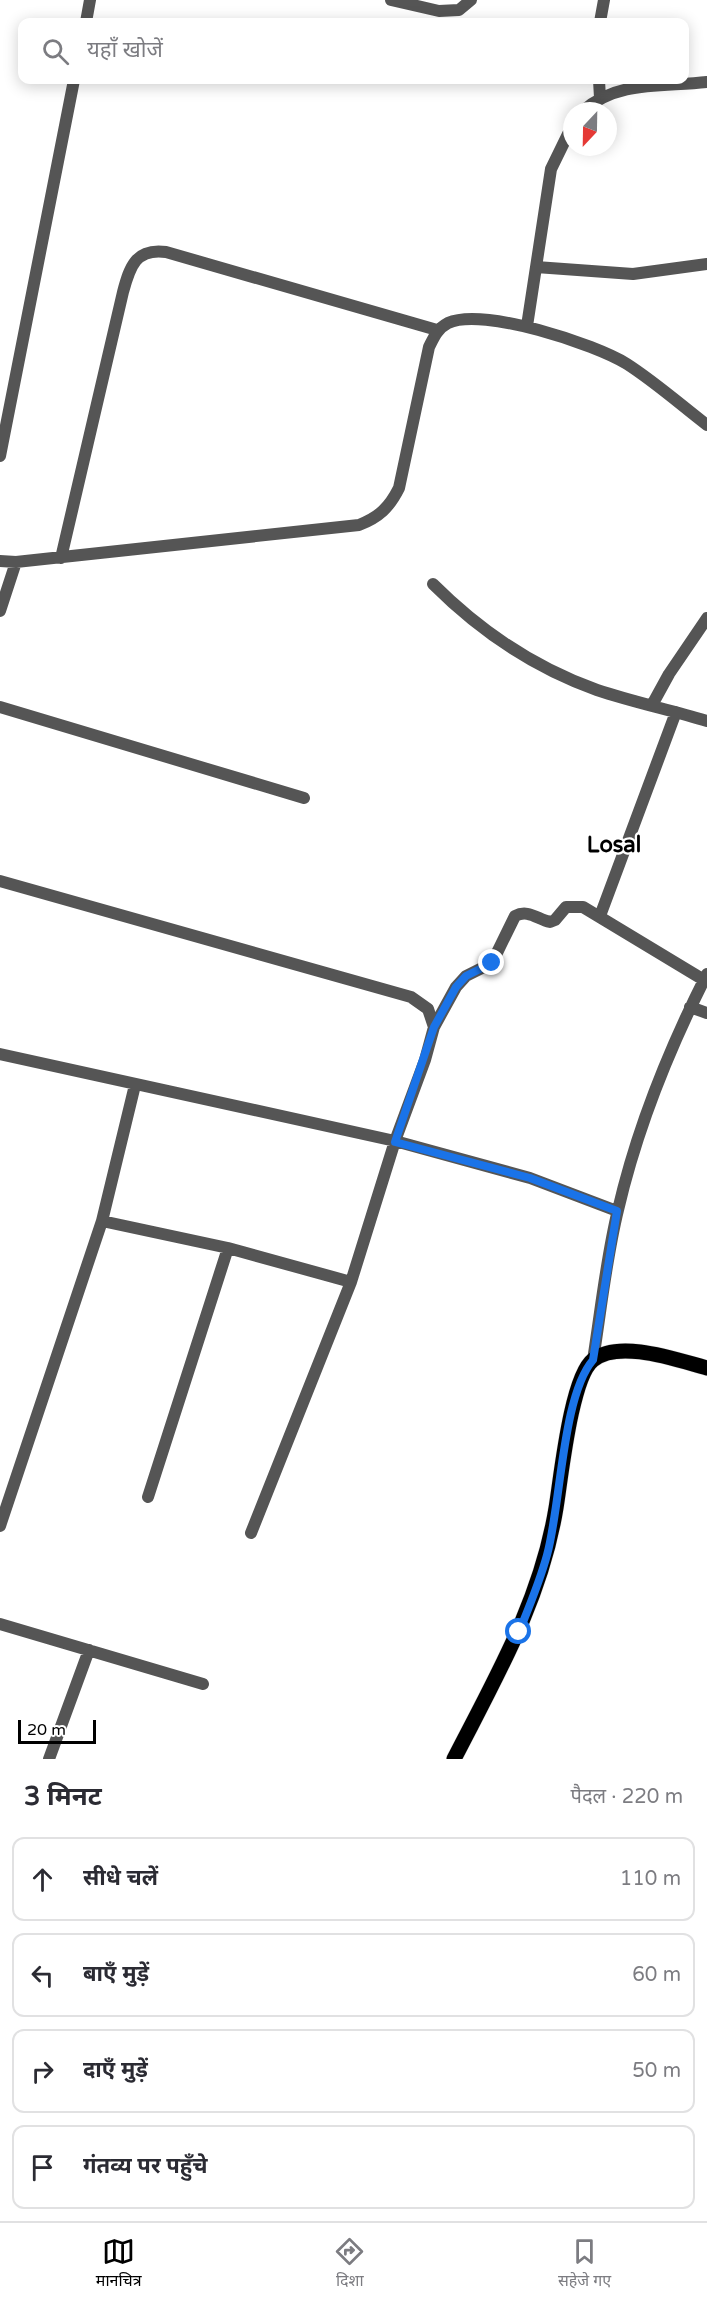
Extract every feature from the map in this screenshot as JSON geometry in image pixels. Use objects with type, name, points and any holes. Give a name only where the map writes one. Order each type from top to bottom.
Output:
[{"type":"main road","points":[[454,1759],[519,1632],[548,1554],[571,1413],[586,1368],[593,1360],[608,1352],[630,1351],[707,1368]]},
{"type":"street","points":[[87,18],[90,0]]},
{"type":"street","points":[[391,0],[439,11],[459,10],[471,0]]},
{"type":"street","points":[[601,18],[604,0]]},
{"type":"street","points":[[689,83],[707,82]]},
{"type":"street","points":[[0,456],[73,84]]},
{"type":"street","points":[[599,84],[600,98]]},
{"type":"street","points":[[595,102],[630,88],[681,84]]},
{"type":"street","points":[[526,326],[551,169],[563,144]]},
{"type":"street","points":[[61,558],[123,292],[130,269],[140,256],[152,250],[166,252],[437,330]]},
{"type":"street","points":[[536,267],[633,274],[707,264]]},
{"type":"street","points":[[0,561],[61,558],[359,525],[376,518],[389,506],[399,488],[429,347],[437,330],[449,323],[463,320],[526,326],[591,345],[627,364],[707,425]]},
{"type":"street","points":[[0,611],[16,562]]},
{"type":"street","points":[[433,584],[461,612],[497,639],[546,668],[597,690],[707,721]]},
{"type":"street","points":[[652,705],[669,674],[707,618]]},
{"type":"street","points":[[0,707],[304,798]]},
{"type":"street","points":[[600,916],[676,712]]},
{"type":"street","points":[[0,881],[411,997],[428,1009],[434,1027]]},
{"type":"street","points":[[251,1533],[351,1282],[434,1027],[456,987],[466,976],[492,963],[515,916],[528,913],[550,922],[555,920],[566,907],[574,905],[600,916],[705,977],[690,1007],[643,1120],[617,1211],[593,1360]]},
{"type":"street","points":[[690,1007],[707,1012]]},
{"type":"street","points":[[0,1054],[395,1142],[530,1178],[617,1211]]},
{"type":"street","points":[[0,1526],[102,1221],[135,1085]]},
{"type":"street","points":[[102,1221],[228,1248],[351,1282]]},
{"type":"street","points":[[148,1497],[228,1248]]},
{"type":"street","points":[[0,1624],[202,1684]]},
{"type":"street","points":[[49,1759],[89,1650]]},
{"type":"district","name":"Losal","points":[[614,844]]},
{"type":"route","points":[[492,963],[466,976],[456,987],[434,1027],[425,1060],[395,1142],[530,1178],[617,1211],[593,1360],[586,1368],[571,1413],[548,1554],[519,1632]]}]
